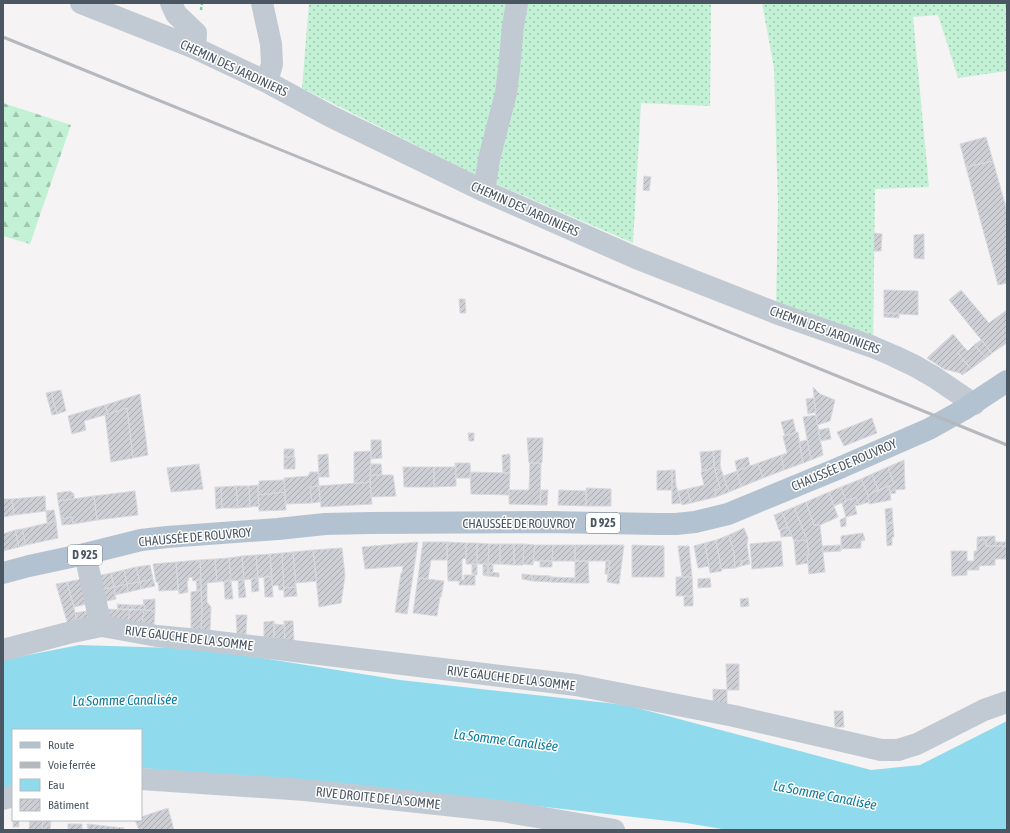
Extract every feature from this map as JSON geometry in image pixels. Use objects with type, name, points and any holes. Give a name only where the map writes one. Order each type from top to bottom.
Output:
[{"type":"main road","name":"CHAUSSÉE DE ROUVROY","points":[[3,573],[142,540],[278,530],[326,524],[547,522],[676,524],[695,522],[728,514],[929,429],[974,404],[1007,381]]},
{"type":"street","name":"CHEMIN DES JARDINIERS","points":[[81,3],[195,48],[267,82],[330,116],[484,191],[636,258],[776,313],[873,347],[894,356],[934,377],[974,404]]},
{"type":"street","points":[[171,3],[176,14],[196,33],[195,48]]},
{"type":"street","points":[[262,3],[271,44],[272,64],[267,82]]},
{"type":"street","points":[[484,191],[506,93],[512,26],[517,3]]},
{"type":"street","points":[[86,554],[101,626]]},
{"type":"street","name":"RIVE GAUCHE DE LA SOMME","points":[[3,650],[101,626],[157,636],[576,685],[734,716],[881,750],[898,750],[916,744],[984,710],[1007,702]]},
{"type":"street","name":"RIVE DROITE DE LA SOMME","points":[[142,779],[306,790],[494,810],[614,830]]},
{"type":"green space","points":[[309,3],[711,3],[710,106],[641,103],[633,243],[480,177],[302,88]]},
{"type":"green space","points":[[762,3],[1007,3],[1007,71],[958,78],[938,15],[913,17],[929,187],[875,189],[873,347],[776,313],[778,204],[774,68]]},
{"type":"green space","points":[[3,103],[71,125],[30,244],[3,236]]},
{"type":"water","name":"La Somme Canalisée","points":[[79,645],[206,649],[400,680],[626,705],[871,770],[920,765],[1007,721],[1007,830],[728,830],[686,823],[403,791],[142,768],[142,729],[12,729],[12,787],[3,790],[3,660]]},
{"type":"building","points":[[986,137],[993,161],[966,167],[960,144]]},
{"type":"building","points":[[993,161],[1007,211],[1007,283],[998,285],[966,167]]},
{"type":"building","points":[[644,176],[651,177],[649,191],[643,190]]},
{"type":"building","points":[[874,233],[882,234],[881,251],[874,251]]},
{"type":"building","points":[[924,234],[924,259],[914,258],[914,235]]},
{"type":"building","points":[[884,290],[918,291],[918,315],[884,313]]},
{"type":"building","points":[[961,290],[989,323],[1007,310],[1007,343],[992,353],[949,300]]},
{"type":"building","points":[[459,299],[465,299],[466,313],[460,313]]},
{"type":"building","points":[[884,313],[899,313],[899,318],[884,317]]},
{"type":"building","points":[[953,334],[964,347],[957,352],[971,369],[962,375],[960,373],[944,369],[927,358]]},
{"type":"building","points":[[981,340],[992,353],[986,358],[974,345]]},
{"type":"building","points":[[974,345],[986,358],[971,369],[957,352],[964,347],[968,351]]},
{"type":"building","points":[[813,387],[820,394],[835,400],[830,421],[817,425]]},
{"type":"building","points":[[61,390],[66,411],[57,414],[51,392]]},
{"type":"building","points":[[51,392],[57,414],[52,415],[46,393]]},
{"type":"building","points":[[140,394],[148,455],[133,458],[127,408],[108,414],[105,405]]},
{"type":"building","points":[[814,398],[816,412],[808,414],[806,399]]},
{"type":"building","points":[[105,405],[108,414],[84,421],[86,430],[72,434],[68,416]]},
{"type":"building","points":[[127,408],[133,458],[111,462],[105,415]]},
{"type":"building","points":[[816,415],[823,455],[811,460],[803,417]]},
{"type":"building","points":[[872,418],[877,433],[844,446],[837,432]]},
{"type":"building","points":[[793,419],[796,433],[785,436],[781,422]]},
{"type":"building","points":[[829,428],[831,439],[820,441],[818,430]]},
{"type":"building","points":[[798,432],[803,463],[784,470],[781,455],[787,453],[783,436]]},
{"type":"building","points":[[468,433],[474,433],[474,441],[469,441]]},
{"type":"building","points":[[527,438],[543,438],[542,463],[529,463]]},
{"type":"building","points":[[371,440],[381,440],[382,458],[371,459]]},
{"type":"building","points":[[807,440],[811,460],[803,463],[799,442]]},
{"type":"building","points":[[284,449],[294,449],[294,457],[284,457]]},
{"type":"building","points":[[721,450],[721,469],[715,470],[713,451]]},
{"type":"building","points":[[371,451],[370,482],[354,484],[354,452]]},
{"type":"building","points":[[713,451],[714,467],[702,472],[700,452]]},
{"type":"building","points":[[328,454],[329,477],[319,477],[318,455]]},
{"type":"building","points":[[509,454],[510,473],[503,473],[502,455]]},
{"type":"building","points":[[781,455],[784,470],[763,478],[758,463]]},
{"type":"building","points":[[284,457],[295,457],[295,469],[284,469]]},
{"type":"building","points":[[748,457],[750,466],[737,471],[735,461]]},
{"type":"building","points":[[904,460],[905,489],[895,490],[896,493],[891,494],[889,486],[894,484],[888,467]]},
{"type":"building","points":[[455,463],[470,463],[471,478],[456,478]]},
{"type":"building","points":[[530,463],[541,463],[540,505],[509,504],[509,490],[529,490]]},
{"type":"building","points":[[758,463],[763,478],[741,487],[737,471]]},
{"type":"building","points":[[199,464],[203,489],[171,492],[167,468]]},
{"type":"building","points":[[371,464],[381,464],[382,475],[370,475]]},
{"type":"building","points":[[403,467],[434,467],[434,487],[404,487]]},
{"type":"building","points":[[434,467],[456,467],[456,486],[434,487]]},
{"type":"building","points":[[714,467],[720,488],[715,490],[716,497],[691,503],[687,489],[704,485],[701,472]]},
{"type":"building","points":[[888,467],[894,484],[878,490],[872,474]]},
{"type":"building","points":[[721,469],[729,492],[716,497],[715,490],[720,488],[715,470]]},
{"type":"building","points":[[672,470],[672,490],[657,490],[657,471]]},
{"type":"building","points":[[672,470],[675,470],[676,485],[681,503],[672,504]]},
{"type":"building","points":[[737,471],[741,487],[729,492],[723,476]]},
{"type":"building","points":[[310,472],[318,472],[319,486],[310,487],[312,503],[285,504],[284,478],[308,476]]},
{"type":"building","points":[[470,472],[510,473],[509,495],[471,494]]},
{"type":"building","points":[[872,474],[878,490],[868,495],[861,479]]},
{"type":"building","points":[[370,475],[393,475],[396,496],[371,497]]},
{"type":"building","points":[[861,479],[868,495],[869,502],[859,505],[856,497],[846,501],[841,487]]},
{"type":"building","points":[[284,480],[285,492],[258,495],[259,481]]},
{"type":"building","points":[[370,482],[372,504],[321,507],[319,486]]},
{"type":"building","points":[[258,485],[259,506],[250,507],[249,486]]},
{"type":"building","points":[[236,486],[238,508],[222,508],[221,487]]},
{"type":"building","points":[[236,486],[249,486],[250,507],[238,508]]},
{"type":"building","points":[[319,486],[320,502],[312,503],[310,487]]},
{"type":"building","points":[[889,486],[891,500],[869,504],[868,495]]},
{"type":"building","points":[[215,487],[221,487],[222,508],[216,509]]},
{"type":"building","points":[[841,487],[846,501],[834,506],[829,492]]},
{"type":"building","points":[[586,488],[611,489],[611,506],[586,506]]},
{"type":"building","points":[[687,489],[691,503],[682,505],[678,491]]},
{"type":"building","points":[[541,490],[548,490],[547,505],[540,505]]},
{"type":"building","points":[[559,490],[586,491],[586,506],[558,505]]},
{"type":"building","points":[[70,491],[74,494],[74,499],[58,501],[57,493]]},
{"type":"building","points":[[135,491],[138,515],[97,520],[94,496]]},
{"type":"building","points":[[285,492],[286,510],[259,511],[258,495]]},
{"type":"building","points":[[829,492],[838,517],[820,525],[814,525],[806,502]]},
{"type":"building","points":[[45,496],[46,511],[14,515],[12,499]]},
{"type":"building","points":[[94,496],[97,520],[73,524],[72,517],[61,519],[58,501]]},
{"type":"building","points":[[856,497],[859,505],[855,506],[857,514],[846,517],[842,503]]},
{"type":"building","points":[[3,499],[12,499],[14,515],[3,517]]},
{"type":"building","points":[[806,502],[814,525],[820,525],[825,572],[809,574],[807,540],[794,507]]},
{"type":"building","points":[[794,507],[807,540],[794,541],[782,512]]},
{"type":"building","points":[[892,508],[893,523],[886,523],[885,509]]},
{"type":"building","points":[[54,510],[56,521],[47,523],[46,511]]},
{"type":"building","points":[[782,512],[788,527],[779,530],[774,515]]},
{"type":"building","points":[[72,517],[73,524],[62,525],[61,519]]},
{"type":"building","points":[[846,517],[846,526],[841,527],[840,520]]},
{"type":"building","points":[[56,521],[58,538],[26,545],[22,529]]},
{"type":"building","points":[[886,523],[893,523],[894,537],[892,537],[892,545],[887,546]]},
{"type":"building","points":[[788,527],[792,536],[781,537],[780,530]]},
{"type":"building","points":[[744,528],[748,538],[747,544],[749,559],[741,561],[741,566],[735,568],[734,553],[729,535]]},
{"type":"building","points":[[22,529],[26,545],[19,547],[15,530]]},
{"type":"building","points":[[15,530],[19,547],[3,551],[3,534]]},
{"type":"building","points":[[863,533],[865,540],[861,541],[861,548],[841,549],[841,536]]},
{"type":"building","points":[[729,535],[734,553],[735,568],[721,569],[716,540]]},
{"type":"building","points":[[995,536],[995,542],[1006,542],[1006,546],[986,546],[986,540],[977,540],[977,537]]},
{"type":"building","points":[[1006,539],[1007,559],[995,559],[995,565],[979,566],[979,570],[967,570],[967,575],[952,576],[951,551],[967,551],[967,561],[974,561],[974,551],[977,551],[977,540],[986,540],[986,546],[1006,546]]},
{"type":"building","points":[[716,540],[722,571],[710,573],[705,543]]},
{"type":"building","points":[[807,540],[809,555],[807,555],[808,563],[796,565],[794,541]]},
{"type":"building","points":[[781,541],[783,566],[752,569],[750,544]]},
{"type":"building","points":[[418,542],[407,614],[395,612],[403,566],[365,569],[362,547]]},
{"type":"building","points":[[423,542],[447,542],[447,560],[431,560],[428,579],[418,578]]},
{"type":"building","points":[[447,542],[466,543],[466,558],[462,559],[462,580],[464,580],[464,575],[475,575],[475,585],[459,585],[459,581],[448,581]]},
{"type":"building","points":[[466,543],[477,543],[477,564],[466,564]]},
{"type":"building","points":[[477,543],[489,544],[488,564],[477,564]]},
{"type":"building","points":[[705,543],[709,566],[698,568],[694,546]]},
{"type":"building","points":[[489,544],[500,544],[500,564],[488,564]]},
{"type":"building","points":[[500,544],[514,544],[514,565],[500,564]]},
{"type":"building","points":[[514,544],[524,544],[523,565],[514,565]]},
{"type":"building","points":[[524,544],[535,545],[533,565],[523,564]]},
{"type":"building","points":[[535,545],[553,545],[552,561],[533,561]]},
{"type":"building","points":[[553,545],[575,545],[575,561],[552,561]]},
{"type":"building","points":[[575,545],[624,545],[619,584],[607,582],[610,561],[575,561]]},
{"type":"building","points":[[632,545],[664,546],[664,577],[632,577]]},
{"type":"building","points":[[841,545],[841,551],[823,552],[823,546]]},
{"type":"building","points":[[678,546],[689,546],[692,577],[682,577]]},
{"type":"building","points":[[342,548],[345,576],[341,603],[319,607],[313,550]]},
{"type":"building","points":[[313,550],[317,581],[296,583],[293,552]]},
{"type":"building","points":[[293,552],[296,587],[284,588],[282,553]]},
{"type":"building","points":[[282,553],[284,590],[279,590],[278,585],[272,586],[270,554]]},
{"type":"building","points":[[270,554],[272,576],[258,578],[256,555]]},
{"type":"building","points":[[256,555],[258,578],[244,580],[242,556]]},
{"type":"building","points":[[242,556],[244,580],[231,581],[229,558]]},
{"type":"building","points":[[229,558],[231,581],[217,582],[215,559]]},
{"type":"building","points":[[215,559],[217,582],[207,583],[207,602],[211,607],[210,631],[201,630],[202,604],[200,560]]},
{"type":"building","points":[[749,559],[750,564],[741,566],[741,561]]},
{"type":"building","points":[[200,560],[201,580],[193,581],[192,577],[188,578],[188,592],[179,594],[176,562]]},
{"type":"building","points":[[540,561],[552,561],[552,567],[540,567]]},
{"type":"building","points":[[575,561],[588,561],[589,583],[575,583]]},
{"type":"building","points":[[606,561],[610,561],[608,574],[605,574]]},
{"type":"building","points":[[176,562],[178,590],[159,591],[153,564]]},
{"type":"building","points":[[472,564],[477,564],[477,575],[472,574]]},
{"type":"building","points":[[483,564],[488,564],[488,576],[483,575]]},
{"type":"building","points":[[488,564],[493,564],[493,573],[488,572]]},
{"type":"building","points":[[150,565],[153,579],[140,582],[136,567]]},
{"type":"building","points":[[136,567],[140,582],[127,584],[124,570]]},
{"type":"building","points":[[124,570],[127,584],[114,587],[111,573]]},
{"type":"building","points":[[488,572],[499,573],[499,577],[488,576]]},
{"type":"building","points":[[111,573],[114,587],[100,590],[97,576]]},
{"type":"building","points":[[522,574],[532,575],[532,581],[522,579]]},
{"type":"building","points":[[532,575],[551,576],[550,582],[532,581]]},
{"type":"building","points":[[272,576],[273,597],[265,597],[264,578]]},
{"type":"building","points":[[551,577],[575,578],[575,583],[550,582]]},
{"type":"building","points":[[676,577],[692,577],[693,596],[676,596]]},
{"type":"building","points":[[258,578],[259,591],[252,592],[251,579]]},
{"type":"building","points":[[418,578],[444,581],[437,616],[413,613]]},
{"type":"building","points":[[710,578],[711,587],[698,588],[698,579]]},
{"type":"building","points":[[82,579],[91,603],[74,607],[67,582]]},
{"type":"building","points":[[153,579],[155,586],[141,589],[140,582]]},
{"type":"building","points":[[196,580],[201,580],[201,590],[197,591]]},
{"type":"building","points":[[238,580],[244,580],[246,597],[239,598]]},
{"type":"building","points":[[224,581],[231,581],[233,599],[225,599]]},
{"type":"building","points":[[67,582],[78,623],[68,625],[56,584]]},
{"type":"building","points":[[140,582],[141,589],[128,592],[127,584]]},
{"type":"building","points":[[127,584],[128,592],[115,595],[114,587]]},
{"type":"building","points":[[114,587],[116,599],[103,602],[100,590]]},
{"type":"building","points":[[296,587],[297,596],[284,597],[284,588]]},
{"type":"building","points":[[201,590],[201,630],[191,628],[191,592]]},
{"type":"building","points":[[684,596],[693,596],[693,606],[684,606]]},
{"type":"building","points":[[748,598],[749,606],[741,607],[740,599]]},
{"type":"building","points":[[155,599],[155,611],[145,610],[143,600]]},
{"type":"building","points":[[117,604],[131,605],[132,609],[118,609]]},
{"type":"building","points":[[131,605],[144,605],[145,610],[132,609]]},
{"type":"building","points":[[105,609],[130,610],[128,622],[107,619]]},
{"type":"building","points":[[92,610],[95,620],[78,623],[75,613]]},
{"type":"building","points":[[130,610],[144,610],[142,623],[128,622]]},
{"type":"building","points":[[144,610],[155,611],[154,625],[142,623]]},
{"type":"building","points":[[236,615],[247,615],[246,634],[237,634]]},
{"type":"building","points":[[274,621],[274,639],[264,638],[264,622]]},
{"type":"building","points":[[284,621],[293,621],[294,641],[285,640]]},
{"type":"building","points":[[274,624],[284,625],[285,640],[274,639]]},
{"type":"building","points":[[726,664],[739,664],[739,690],[727,690]]},
{"type":"building","points":[[713,689],[727,690],[727,706],[713,703]]},
{"type":"building","points":[[834,711],[843,711],[844,727],[835,727]]},
{"type":"building","points":[[168,808],[174,830],[139,830],[135,821],[142,821],[142,817]]},
{"type":"building","points":[[13,821],[19,821],[19,827],[13,827]]},
{"type":"building","points":[[30,821],[43,821],[42,830],[29,830]]},
{"type":"building","points":[[43,821],[51,821],[50,830],[42,830]]},
{"type":"building","points":[[68,824],[82,824],[82,830],[68,830]]},
{"type":"building","points":[[87,824],[124,828],[124,830],[89,830],[90,829],[88,829]]},
{"type":"railway","points":[[3,37],[1007,445]]}]
